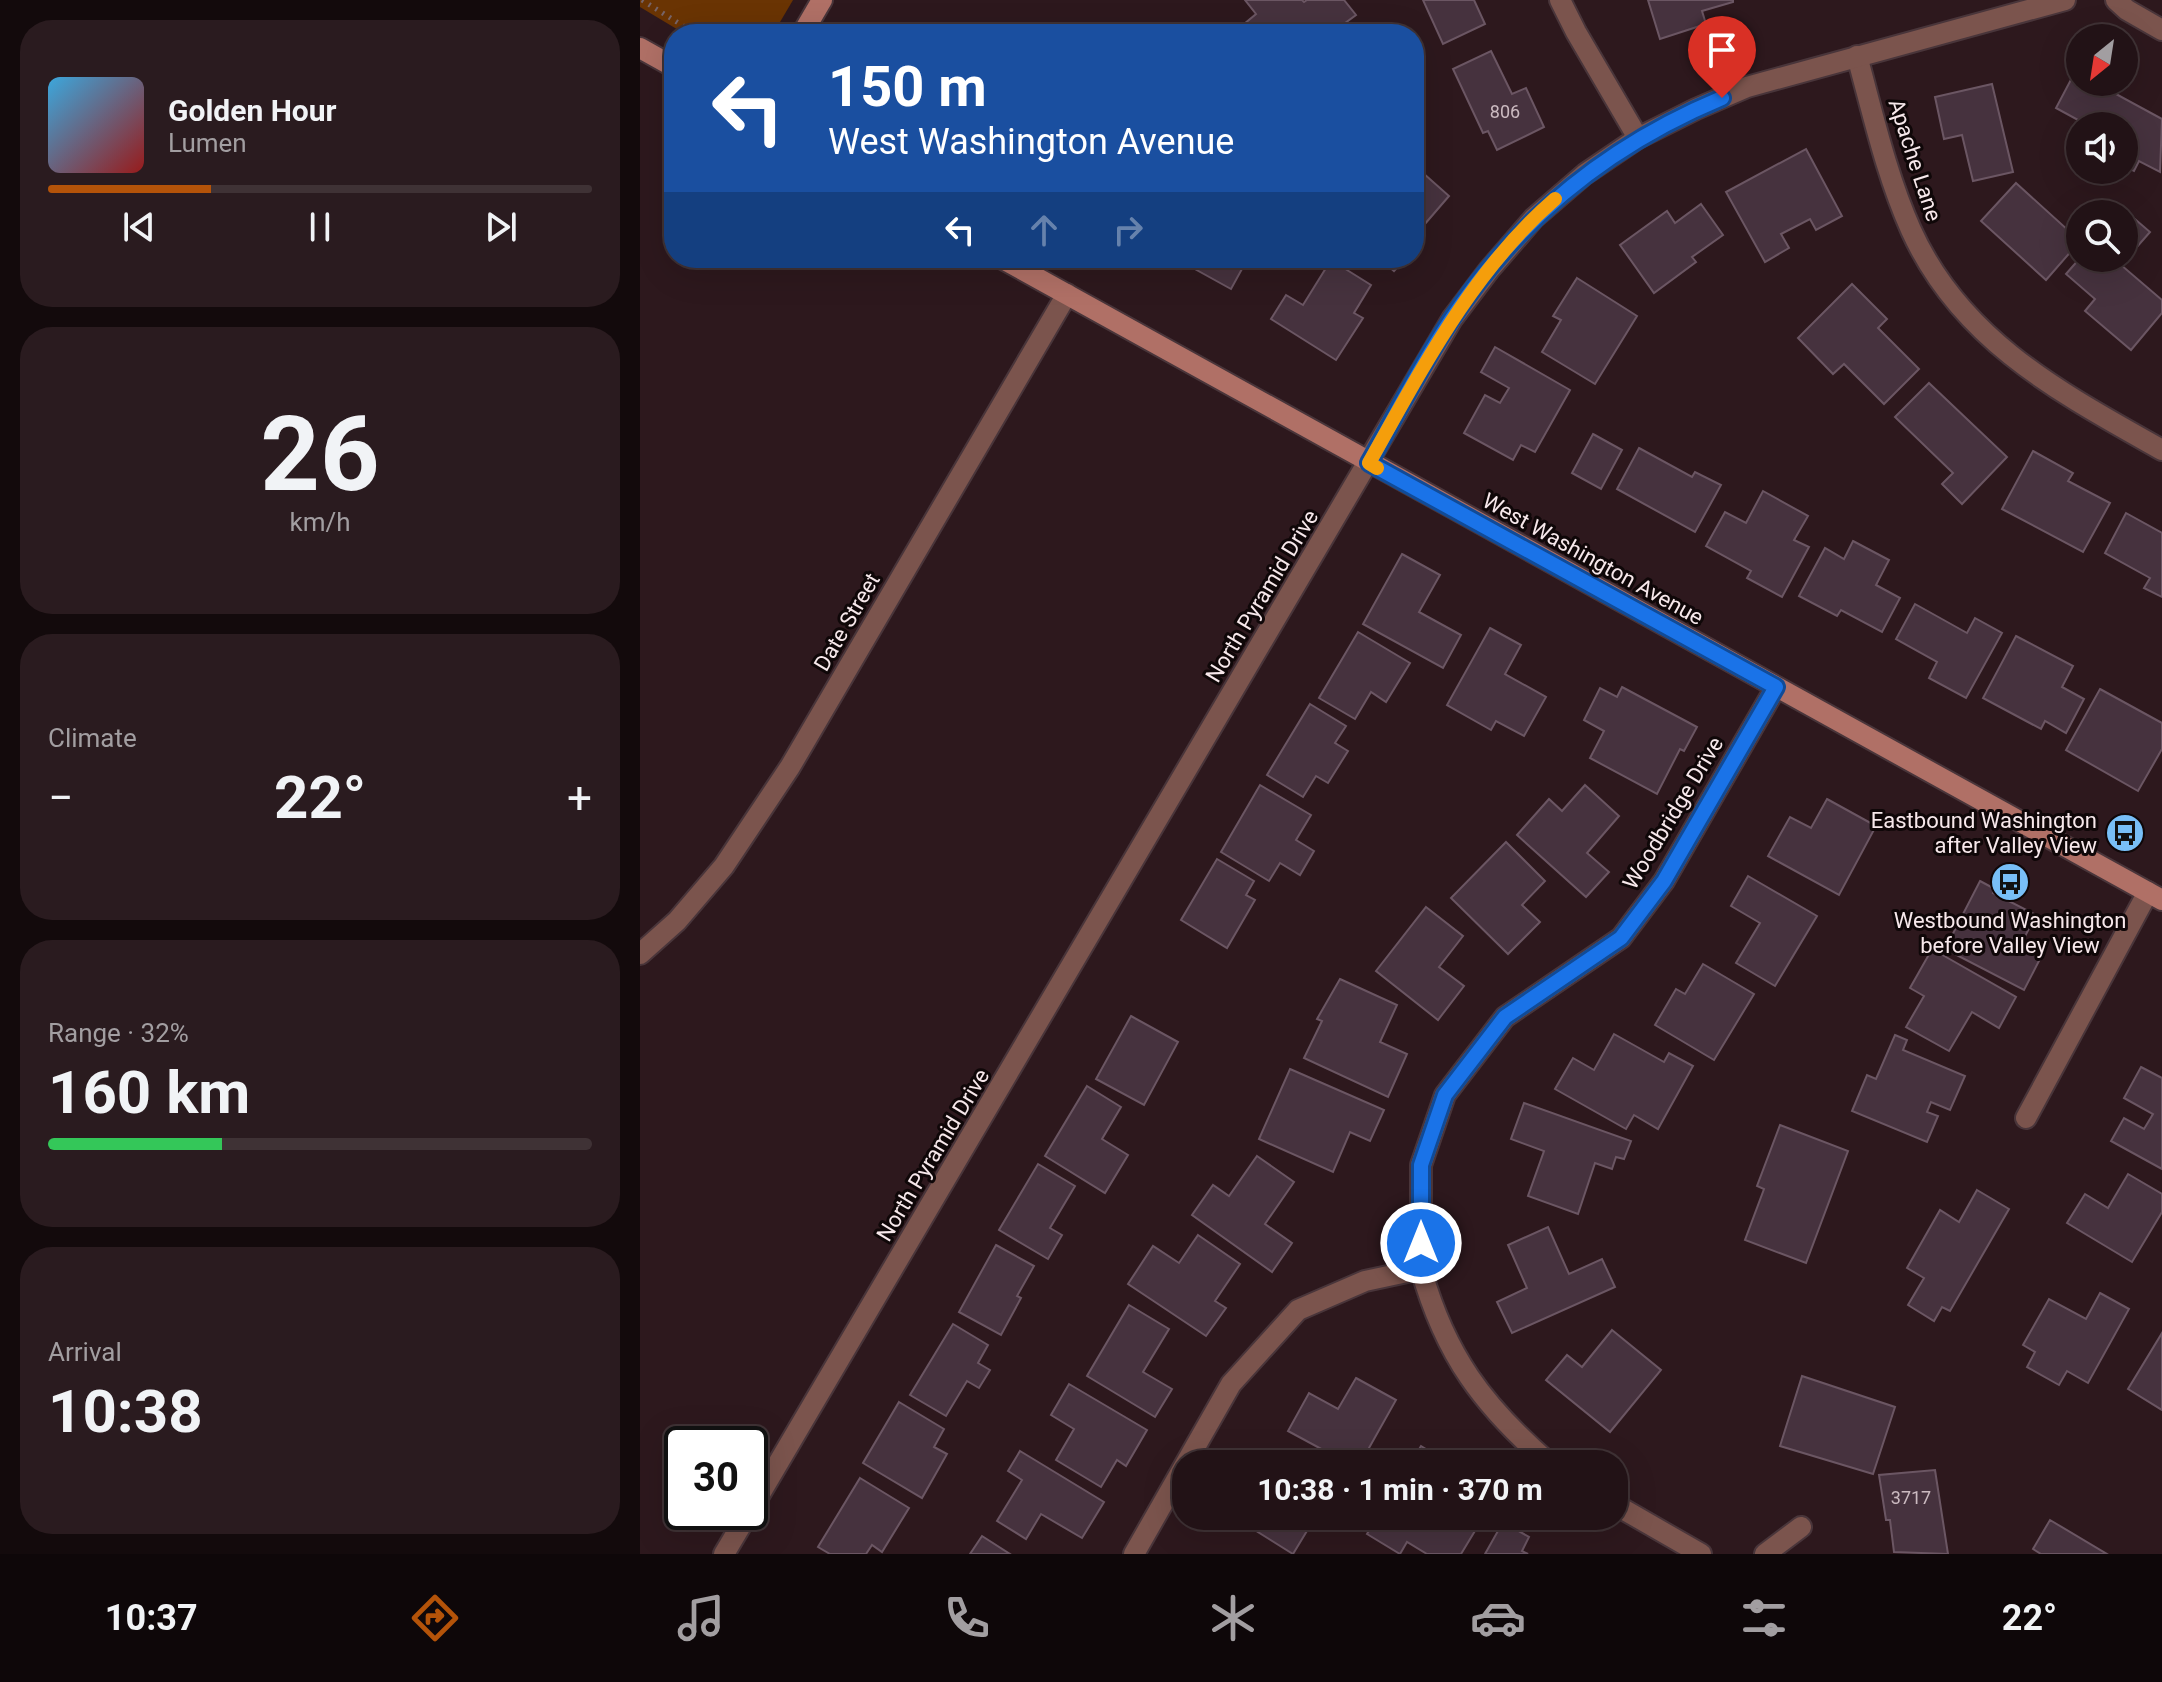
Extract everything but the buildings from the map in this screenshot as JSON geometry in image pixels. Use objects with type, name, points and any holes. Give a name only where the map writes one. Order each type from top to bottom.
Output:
[{"type":"main road","points":[[808,24],[822,0]]},
{"type":"main road","points":[[640,48],[664,61]]},
{"type":"main road","name":"West Washington Avenue","points":[[1019,268],[2155,896]]},
{"type":"street","points":[[1560,0],[1638,138]]},
{"type":"street","name":"North Pyramid Drive","points":[[768,1481],[1452,319],[1534,218],[1585,174],[1638,138],[1747,87],[2065,0]]},
{"type":"street","points":[[2116,0],[2162,30]]},
{"type":"street","name":"Apache Lane","points":[[1857,56],[1903,210],[1931,266],[1958,305],[1989,338],[2026,369],[2066,396],[2162,450]]},
{"type":"street","name":"Date Street","points":[[640,954],[677,921],[724,866],[790,767],[1067,294]]},
{"type":"street","name":"Woodbridge Drive","points":[[1536,1450],[1493,1408],[1458,1362],[1432,1310],[1421,1269],[1421,1165],[1445,1095],[1505,1017],[1621,938],[1664,881],[1776,687]]},
{"type":"street","points":[[2026,1118],[2155,896]]},
{"type":"street","points":[[1134,1554],[1231,1384],[1298,1310],[1365,1281],[1421,1269]]},
{"type":"street","points":[[1628,1512],[1701,1554]]},
{"type":"street","points":[[1768,1552],[1801,1527]]},
{"type":"street","name":"North Pyramid Drive","points":[[724,1554],[739,1530]]},
{"type":"path","points":[[642,0],[680,24]]},
{"type":"shaded area","points":[[640,0],[793,0],[779,24],[668,24],[640,7]]},
{"type":"slow traffic","points":[[1377,468],[1369,463],[1452,319],[1489,270],[1534,218],[1555,199]]},
{"type":"place","name":"Eastbound Washington after Valley View","points":[[2125,833]]},
{"type":"place","name":"Westbound Washington before Valley View","points":[[2010,882]]},
{"type":"route","points":[[1421,1243],[1421,1165],[1445,1095],[1505,1017],[1621,938],[1664,881],[1776,687],[1369,463],[1452,319],[1534,218],[1585,174],[1638,138],[1722,98]]}]
